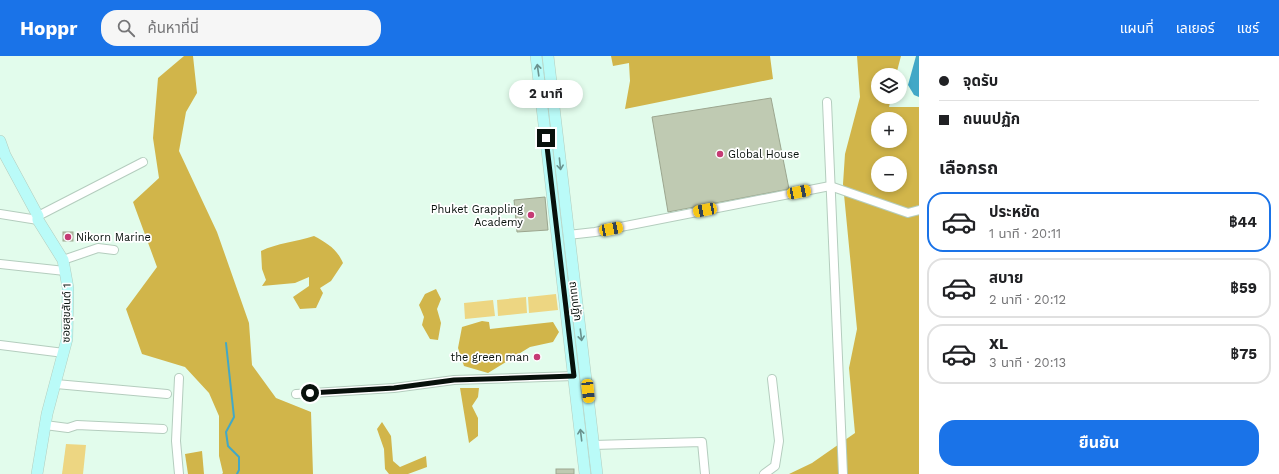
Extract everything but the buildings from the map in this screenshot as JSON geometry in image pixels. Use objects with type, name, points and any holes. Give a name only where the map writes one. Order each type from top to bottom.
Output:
[{"type":"main road","name":"ถนนปฏัก","points":[[536,56],[561,215],[568,235],[597,474]]},
{"type":"main road","name":"ถนนปฏัก","points":[[548,56],[574,376],[585,474]]},
{"type":"main road","name":"ซอยสุขสันต์ 1","points":[[0,141],[4,161],[64,265],[68,288],[67,340],[45,425],[37,474]]},
{"type":"street","points":[[827,102],[843,474]]},
{"type":"street","points":[[0,214],[38,218],[143,162]]},
{"type":"street","points":[[568,235],[596,232],[830,186],[908,213],[919,210]]},
{"type":"street","points":[[0,264],[64,265],[98,248],[114,250]]},
{"type":"street","points":[[0,345],[64,353]]},
{"type":"street","points":[[296,394],[394,388],[454,380],[574,376]]},
{"type":"street","points":[[178,378],[176,441],[179,474]]},
{"type":"street","points":[[764,474],[775,466],[779,442],[772,379]]},
{"type":"street","points":[[56,384],[167,394]]},
{"type":"street","points":[[45,425],[68,428],[77,424],[164,429]]},
{"type":"street","points":[[593,445],[702,442],[705,474]]},
{"type":"shaded area","points":[[184,56],[193,56],[197,93],[186,112],[179,151],[217,232],[249,323],[252,365],[276,398],[311,412],[313,474],[222,474],[219,456],[219,416],[209,393],[185,367],[142,354],[126,309],[157,267],[133,202],[159,178],[153,138],[158,78]]},
{"type":"shaded area","points":[[611,56],[770,56],[773,79],[625,109],[630,81],[629,63],[613,66]]},
{"type":"shaded area","points":[[857,56],[901,56],[898,68],[871,68],[871,104],[890,104],[889,107],[919,107],[919,474],[789,474],[812,463],[855,433],[849,368],[857,329],[843,184],[845,154],[860,97]]},
{"type":"shaded area","points":[[314,236],[331,247],[341,258],[343,263],[331,281],[320,288],[323,293],[316,308],[300,309],[293,297],[309,286],[309,277],[295,283],[262,286],[266,280],[262,269],[261,251],[274,246]]},
{"type":"shaded area","points":[[436,289],[441,299],[437,309],[441,323],[438,340],[430,339],[422,325],[424,317],[419,305],[425,294]]},
{"type":"shaded area","points":[[556,294],[558,310],[529,313],[528,297]]},
{"type":"shaded area","points":[[526,297],[527,313],[498,316],[497,300]]},
{"type":"shaded area","points":[[493,300],[495,316],[465,319],[464,303]]},
{"type":"shaded area","points":[[482,321],[489,322],[490,329],[553,322],[559,332],[553,342],[530,347],[488,373],[464,366],[458,348],[462,327]]},
{"type":"shaded area","points":[[460,388],[479,388],[478,397],[472,406],[478,418],[478,436],[469,443]]},
{"type":"shaded area","points":[[382,422],[391,436],[393,461],[400,467],[426,456],[427,467],[408,474],[389,474],[385,469],[384,449],[377,429]]},
{"type":"shaded area","points":[[66,444],[86,445],[83,474],[62,474]]},
{"type":"shaded area","points":[[202,451],[204,474],[188,474],[185,454]]},
{"type":"water","points":[[916,56],[919,56],[919,97],[914,95],[908,85]]},
{"type":"waterway","points":[[226,343],[234,417],[226,432],[228,446],[239,457],[239,470],[237,474]]},
{"type":"place","name":"Global House","points":[[720,154]]},
{"type":"place","name":"Phuket Grappling Academy","points":[[531,215]]},
{"type":"place","name":"Nikorn Marine","points":[[68,237]]},
{"type":"place","name":"the green man","points":[[537,357]]},
{"type":"route","points":[[310,393],[394,388],[454,380],[574,376],[546,138]]}]
